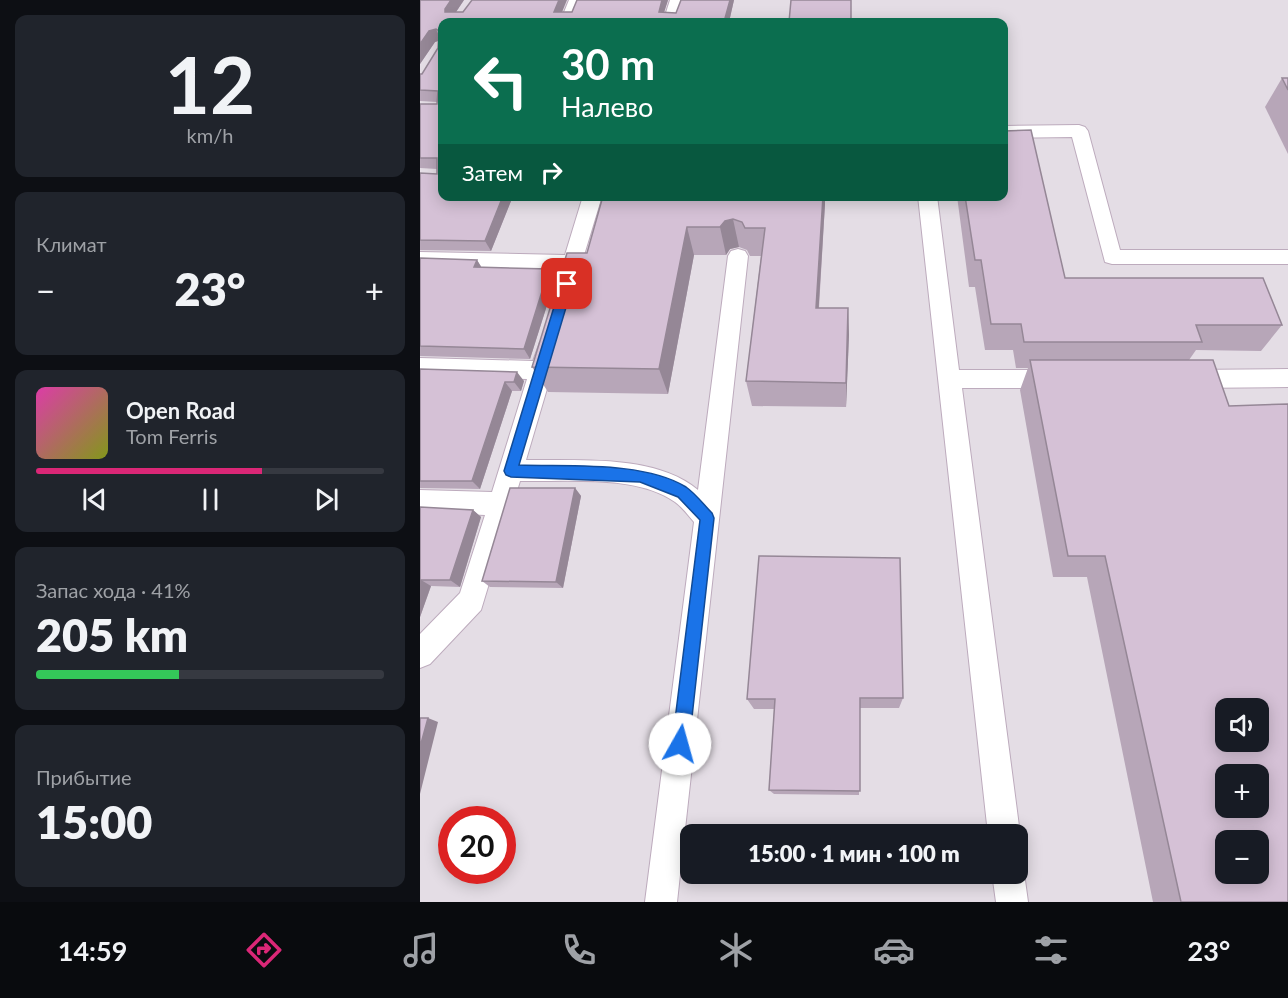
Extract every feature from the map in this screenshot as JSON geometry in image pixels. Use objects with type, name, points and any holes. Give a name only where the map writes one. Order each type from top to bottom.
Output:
[{"type":"lane","points":[[569,18],[577,0]]},
{"type":"lane","points":[[671,18],[678,0]]},
{"type":"lane","points":[[1008,132],[1079,131],[1112,257],[1288,257]]},
{"type":"lane","points":[[561,306],[591,201]]},
{"type":"lane","points":[[928,201],[1003,824]]},
{"type":"lane","points":[[662,902],[738,256]]},
{"type":"lane","points":[[420,259],[573,262]]},
{"type":"lane","points":[[420,654],[471,601],[554,327]]},
{"type":"lane","points":[[420,367],[541,370]]},
{"type":"lane","points":[[1171,379],[1288,378]]},
{"type":"lane","points":[[949,379],[1078,379]]},
{"type":"lane","points":[[511,471],[640,476],[662,482],[683,493],[707,518]]},
{"type":"lane","points":[[420,501],[501,504]]},
{"type":"lane","points":[[1010,884],[1012,902]]},
{"type":"shaded area","points":[[420,0],[1288,0],[1288,902],[420,902]]},
{"type":"building","points":[[420,0],[451,0],[445,12],[463,12],[472,0],[559,0],[554,12],[572,12],[577,0],[662,0],[659,12],[676,13],[681,0],[730,0],[725,18],[438,18],[438,30],[429,31],[420,44]]},
{"type":"building","points":[[791,0],[851,0],[851,18],[789,18]]},
{"type":"building","points":[[438,48],[438,91],[420,90],[420,74]]},
{"type":"building","points":[[1282,78],[1288,78],[1288,90]]},
{"type":"building","points":[[438,91],[438,201],[501,201],[485,241],[420,240],[420,173],[437,174],[437,158],[420,158],[420,104],[437,104]]},
{"type":"building","points":[[1031,130],[1065,278],[1263,278],[1282,325],[1196,325],[1202,342],[1024,342],[1021,324],[991,324],[981,260],[975,260],[966,201],[1008,201],[1008,131]]},
{"type":"building","points":[[602,201],[823,201],[816,308],[848,308],[846,383],[746,381],[765,228],[745,228],[742,222],[733,219],[725,221],[720,227],[687,227],[659,369],[532,367],[567,253],[587,253]]},
{"type":"building","points":[[420,258],[477,260],[474,267],[549,269],[524,349],[420,346]]},
{"type":"building","points":[[1030,360],[1213,360],[1229,406],[1288,404],[1288,902],[1181,902],[1105,556],[1068,556]]},
{"type":"building","points":[[420,369],[517,372],[514,382],[505,382],[472,481],[420,481]]},
{"type":"building","points":[[510,488],[575,488],[556,582],[482,581]]},
{"type":"building","points":[[420,507],[473,510],[450,580],[421,580],[420,583]]},
{"type":"building","points":[[759,556],[900,558],[903,698],[860,698],[860,791],[769,790],[775,699],[747,699]]},
{"type":"building","points":[[420,718],[428,718],[420,747]]},
{"type":"route","points":[[567,284],[511,471],[586,472],[640,476],[662,482],[683,493],[707,518],[680,744]]}]
